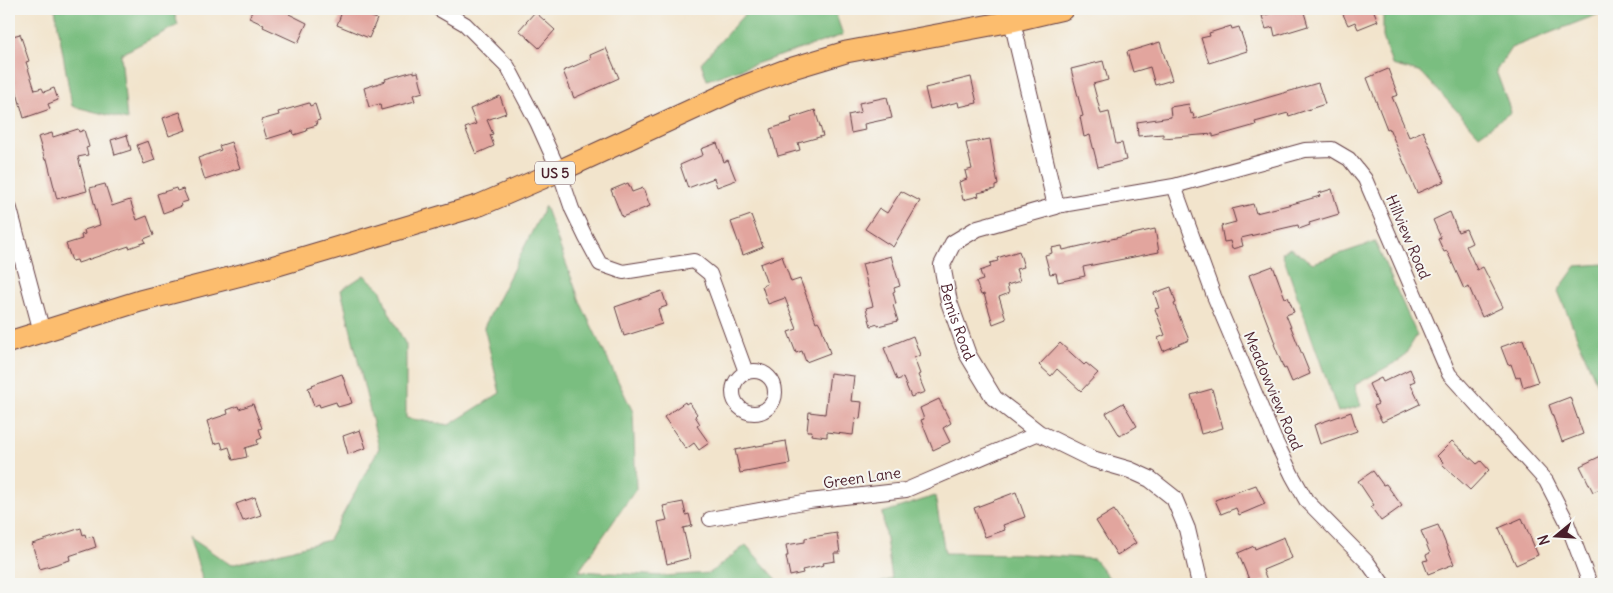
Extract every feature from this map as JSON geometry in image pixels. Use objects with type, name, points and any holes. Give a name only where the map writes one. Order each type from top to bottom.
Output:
[{"type":"main road","name":"US 5","points":[[9,342],[140,301],[268,268],[480,205],[560,171],[737,89],[786,70],[846,52],[1010,15],[1063,9]]},
{"type":"street","points":[[439,9],[465,24],[508,67],[560,171],[576,216],[600,264],[623,272],[694,262],[710,274],[746,372]]},
{"type":"street","points":[[1010,15],[1056,206]]},
{"type":"street","name":"Hillview Road","points":[[1056,206],[1174,186],[1305,150],[1332,150],[1349,159],[1365,179],[1449,374],[1546,481],[1566,520],[1590,584]]},
{"type":"street","name":"Meadowview Road","points":[[1174,186],[1214,296],[1274,438],[1292,475],[1306,500],[1368,562],[1383,584]]},
{"type":"street","name":"Bemis Road","points":[[1056,206],[978,228],[953,242],[942,264],[949,302],[968,355],[994,398],[1038,433],[1092,459],[1130,470],[1150,479],[1174,498],[1187,529],[1200,584]]},
{"type":"street","points":[[9,209],[42,332]]},
{"type":"street","name":"Green Lane","points":[[710,519],[809,502],[906,490],[1038,433]]},
{"type":"green space","points":[[55,9],[173,9],[178,25],[121,54],[127,120],[72,106]]},
{"type":"green space","points":[[749,9],[834,9],[843,35],[707,80],[701,63]]},
{"type":"green space","points":[[1383,9],[1604,9],[1604,12],[1511,48],[1496,71],[1511,112],[1479,135],[1422,73],[1392,65],[1383,37]]},
{"type":"green space","points":[[545,206],[581,304],[633,412],[636,489],[579,571],[663,576],[710,573],[746,545],[781,584],[202,584],[201,574],[189,537],[231,565],[329,540],[379,448],[341,290],[364,275],[380,289],[388,310],[406,345],[406,418],[449,425],[500,393],[484,327]]},
{"type":"green space","points":[[1375,242],[1417,335],[1403,358],[1355,385],[1361,406],[1338,412],[1282,253],[1290,248],[1313,263]]},
{"type":"green space","points":[[1604,264],[1604,401],[1558,291],[1576,266]]},
{"type":"green space","points":[[935,496],[945,553],[1021,554],[1094,559],[1114,584],[876,584],[892,579],[882,513]]},
{"type":"building","points":[[253,9],[283,9],[307,23],[298,43],[263,27],[264,25],[249,18]]},
{"type":"building","points":[[343,9],[351,9],[377,19],[369,38],[337,25]]},
{"type":"building","points":[[1284,9],[1303,9],[1308,26],[1275,36],[1273,27],[1266,29],[1262,16]]},
{"type":"building","points":[[1350,9],[1373,9],[1378,21],[1358,29],[1355,22],[1348,25],[1342,12]]},
{"type":"building","points":[[535,12],[555,30],[539,48],[519,30]]},
{"type":"building","points":[[1231,26],[1232,29],[1239,27],[1247,51],[1209,63],[1201,38],[1210,36],[1209,33]]},
{"type":"building","points":[[20,34],[29,61],[26,62],[35,90],[42,88],[44,92],[54,88],[58,100],[48,104],[50,109],[24,118],[9,64],[9,37]]},
{"type":"building","points":[[1160,42],[1172,80],[1155,85],[1150,67],[1133,72],[1127,52]]},
{"type":"building","points":[[606,48],[619,78],[574,98],[563,71],[591,59],[590,55]]},
{"type":"building","points":[[1103,61],[1108,80],[1093,84],[1101,114],[1109,112],[1116,144],[1122,143],[1126,160],[1098,167],[1090,135],[1084,137],[1080,117],[1083,116],[1071,69]]},
{"type":"building","points":[[1388,69],[1398,95],[1392,97],[1409,137],[1423,131],[1445,181],[1417,193],[1389,128],[1387,129],[1367,78]]},
{"type":"building","points":[[414,71],[414,73],[418,72],[423,92],[413,95],[415,101],[381,110],[380,104],[369,107],[364,88],[386,81],[385,79]]},
{"type":"building","points":[[971,77],[977,103],[959,107],[958,102],[930,109],[925,88]]},
{"type":"building","points":[[1318,83],[1325,104],[1289,116],[1288,113],[1255,122],[1256,125],[1213,137],[1213,134],[1163,138],[1163,134],[1138,136],[1137,122],[1171,117],[1170,107],[1189,104],[1194,119]]},
{"type":"building","points":[[500,96],[506,113],[487,120],[493,134],[490,135],[494,146],[476,154],[465,128],[476,124],[470,109]]},
{"type":"building","points":[[887,97],[892,118],[864,124],[865,130],[851,133],[848,115],[861,112],[859,103]]},
{"type":"building","points":[[309,103],[310,106],[315,104],[320,120],[316,121],[317,125],[306,128],[307,131],[294,135],[293,131],[267,139],[261,120],[279,115],[278,112]]},
{"type":"building","points":[[815,110],[823,136],[798,143],[800,150],[778,156],[770,129],[792,122],[791,118]]},
{"type":"building","points":[[180,112],[186,130],[169,136],[163,118]]},
{"type":"building","points":[[78,129],[79,132],[84,130],[89,147],[86,148],[88,155],[78,157],[87,191],[57,199],[47,159],[45,160],[38,137],[52,133],[53,137]]},
{"type":"building","points":[[127,135],[131,150],[115,155],[111,140]]},
{"type":"building","points":[[990,139],[998,185],[995,186],[995,189],[978,193],[979,196],[963,200],[959,182],[967,179],[965,171],[972,169],[966,143]]},
{"type":"building","points":[[148,141],[155,160],[144,164],[137,145]]},
{"type":"building","points":[[231,142],[240,168],[205,180],[198,158],[221,150],[219,146]]},
{"type":"building","points":[[717,143],[724,162],[728,160],[736,180],[717,187],[714,178],[688,188],[680,165],[703,155],[701,149]]},
{"type":"building","points":[[628,183],[632,192],[643,188],[650,206],[622,217],[611,190]]},
{"type":"building","points":[[105,184],[112,206],[130,200],[137,220],[147,216],[154,235],[144,239],[146,242],[129,248],[129,246],[78,263],[77,260],[72,261],[66,244],[82,239],[81,235],[85,234],[84,230],[100,225],[90,188]]},
{"type":"building","points":[[176,188],[177,191],[183,189],[188,201],[181,203],[182,206],[163,213],[157,194]]},
{"type":"building","points":[[1332,189],[1339,214],[1309,223],[1310,225],[1299,229],[1298,225],[1241,238],[1243,246],[1232,249],[1230,241],[1224,242],[1221,226],[1236,222],[1232,209],[1253,204],[1256,213],[1320,196],[1319,193]]},
{"type":"building","points":[[901,191],[920,201],[893,247],[865,229],[879,208],[887,213]]},
{"type":"building","points":[[1450,212],[1458,232],[1466,229],[1472,243],[1466,246],[1477,270],[1483,267],[1503,307],[1482,317],[1469,287],[1464,289],[1447,251],[1444,252],[1438,239],[1441,238],[1433,220]]},
{"type":"building","points":[[751,215],[763,247],[743,255],[731,222]]},
{"type":"building","points":[[1155,229],[1159,252],[1083,267],[1085,276],[1058,282],[1056,273],[1050,274],[1045,255],[1052,253],[1051,248],[1062,246],[1063,250]]},
{"type":"building","points":[[1019,251],[1024,267],[1016,269],[1020,281],[1007,285],[1009,293],[999,297],[1006,319],[993,324],[984,294],[981,295],[976,282],[983,280],[980,271],[991,267],[990,263],[998,261],[997,258]]},
{"type":"building","points":[[782,256],[791,282],[800,279],[816,322],[818,321],[821,326],[830,353],[806,362],[802,351],[796,353],[788,332],[797,329],[785,298],[768,304],[762,286],[767,284],[760,264]]},
{"type":"building","points":[[891,256],[900,286],[894,288],[895,291],[893,292],[896,304],[893,305],[898,321],[871,326],[866,308],[873,306],[862,264]]},
{"type":"building","points":[[1273,266],[1285,298],[1288,297],[1294,312],[1286,315],[1310,374],[1292,382],[1286,368],[1284,369],[1249,275]]},
{"type":"building","points":[[1171,287],[1176,303],[1174,304],[1189,340],[1163,351],[1158,338],[1165,335],[1155,309],[1159,308],[1154,293]]},
{"type":"building","points":[[662,291],[667,306],[658,309],[662,324],[624,336],[615,307]]},
{"type":"building","points":[[913,336],[920,355],[914,358],[925,392],[911,397],[903,378],[897,380],[884,348]]},
{"type":"building","points":[[1523,339],[1538,382],[1523,387],[1520,376],[1516,378],[1511,364],[1508,365],[1501,347]]},
{"type":"building","points":[[1060,343],[1084,365],[1086,363],[1098,373],[1081,391],[1057,369],[1051,376],[1039,365]]},
{"type":"building","points":[[1410,369],[1415,381],[1410,383],[1420,404],[1382,422],[1374,406],[1378,404],[1369,384],[1381,378],[1383,382]]},
{"type":"building","points":[[830,373],[854,376],[851,401],[862,402],[860,419],[855,418],[853,435],[827,432],[827,437],[811,435],[812,431],[807,431],[809,412],[825,414]]},
{"type":"building","points":[[342,374],[352,403],[338,407],[336,402],[320,407],[319,404],[314,406],[308,388]]},
{"type":"building","points":[[1212,389],[1223,428],[1201,434],[1191,395]]},
{"type":"building","points":[[1570,397],[1583,434],[1562,442],[1549,405]]},
{"type":"building","points":[[939,399],[951,423],[943,428],[950,442],[933,450],[921,420],[924,419],[920,408]]},
{"type":"building","points":[[685,402],[686,404],[689,402],[697,414],[695,416],[700,424],[697,426],[709,443],[699,450],[694,443],[686,449],[664,417]]},
{"type":"building","points":[[1123,403],[1137,426],[1120,436],[1106,413]]},
{"type":"building","points":[[253,404],[262,428],[259,429],[262,438],[257,440],[258,444],[245,448],[247,457],[233,460],[229,447],[223,449],[221,442],[214,444],[207,421],[228,414],[227,410],[238,406],[239,409]]},
{"type":"building","points":[[1351,412],[1357,431],[1320,444],[1314,425]]},
{"type":"building","points":[[360,430],[366,448],[348,454],[343,436]]},
{"type":"building","points":[[786,441],[790,464],[740,473],[735,450]]},
{"type":"building","points":[[1452,441],[1477,464],[1481,461],[1489,470],[1470,490],[1442,464],[1443,462],[1437,456]]},
{"type":"building","points":[[1601,456],[1604,463],[1604,487],[1593,492],[1580,466]]},
{"type":"building","points":[[1373,471],[1383,485],[1386,484],[1402,506],[1381,521],[1371,507],[1374,505],[1358,481]]},
{"type":"building","points":[[1256,485],[1265,504],[1239,515],[1236,508],[1221,514],[1215,500]]},
{"type":"building","points":[[1016,492],[1025,517],[1003,525],[1005,530],[985,537],[974,508]]},
{"type":"building","points":[[255,497],[261,515],[243,521],[236,504]]},
{"type":"building","points":[[683,502],[686,515],[689,514],[692,526],[683,528],[690,558],[667,564],[658,522],[667,520],[663,506]]},
{"type":"building","points":[[1114,510],[1136,543],[1117,555],[1096,521]]},
{"type":"building","points":[[1522,518],[1538,555],[1516,565],[1499,528]]},
{"type":"building","points":[[1438,525],[1454,564],[1428,574],[1423,561],[1428,560],[1426,555],[1430,553],[1421,531]]},
{"type":"building","points":[[81,528],[86,538],[93,536],[96,547],[69,556],[70,560],[40,569],[32,544]]},
{"type":"building","points":[[837,533],[840,553],[834,553],[835,561],[802,570],[803,573],[790,576],[786,545],[805,542],[805,538]]},
{"type":"building","points":[[1284,537],[1292,558],[1263,570],[1267,580],[1251,584],[1238,553],[1254,546],[1255,549]]}]
